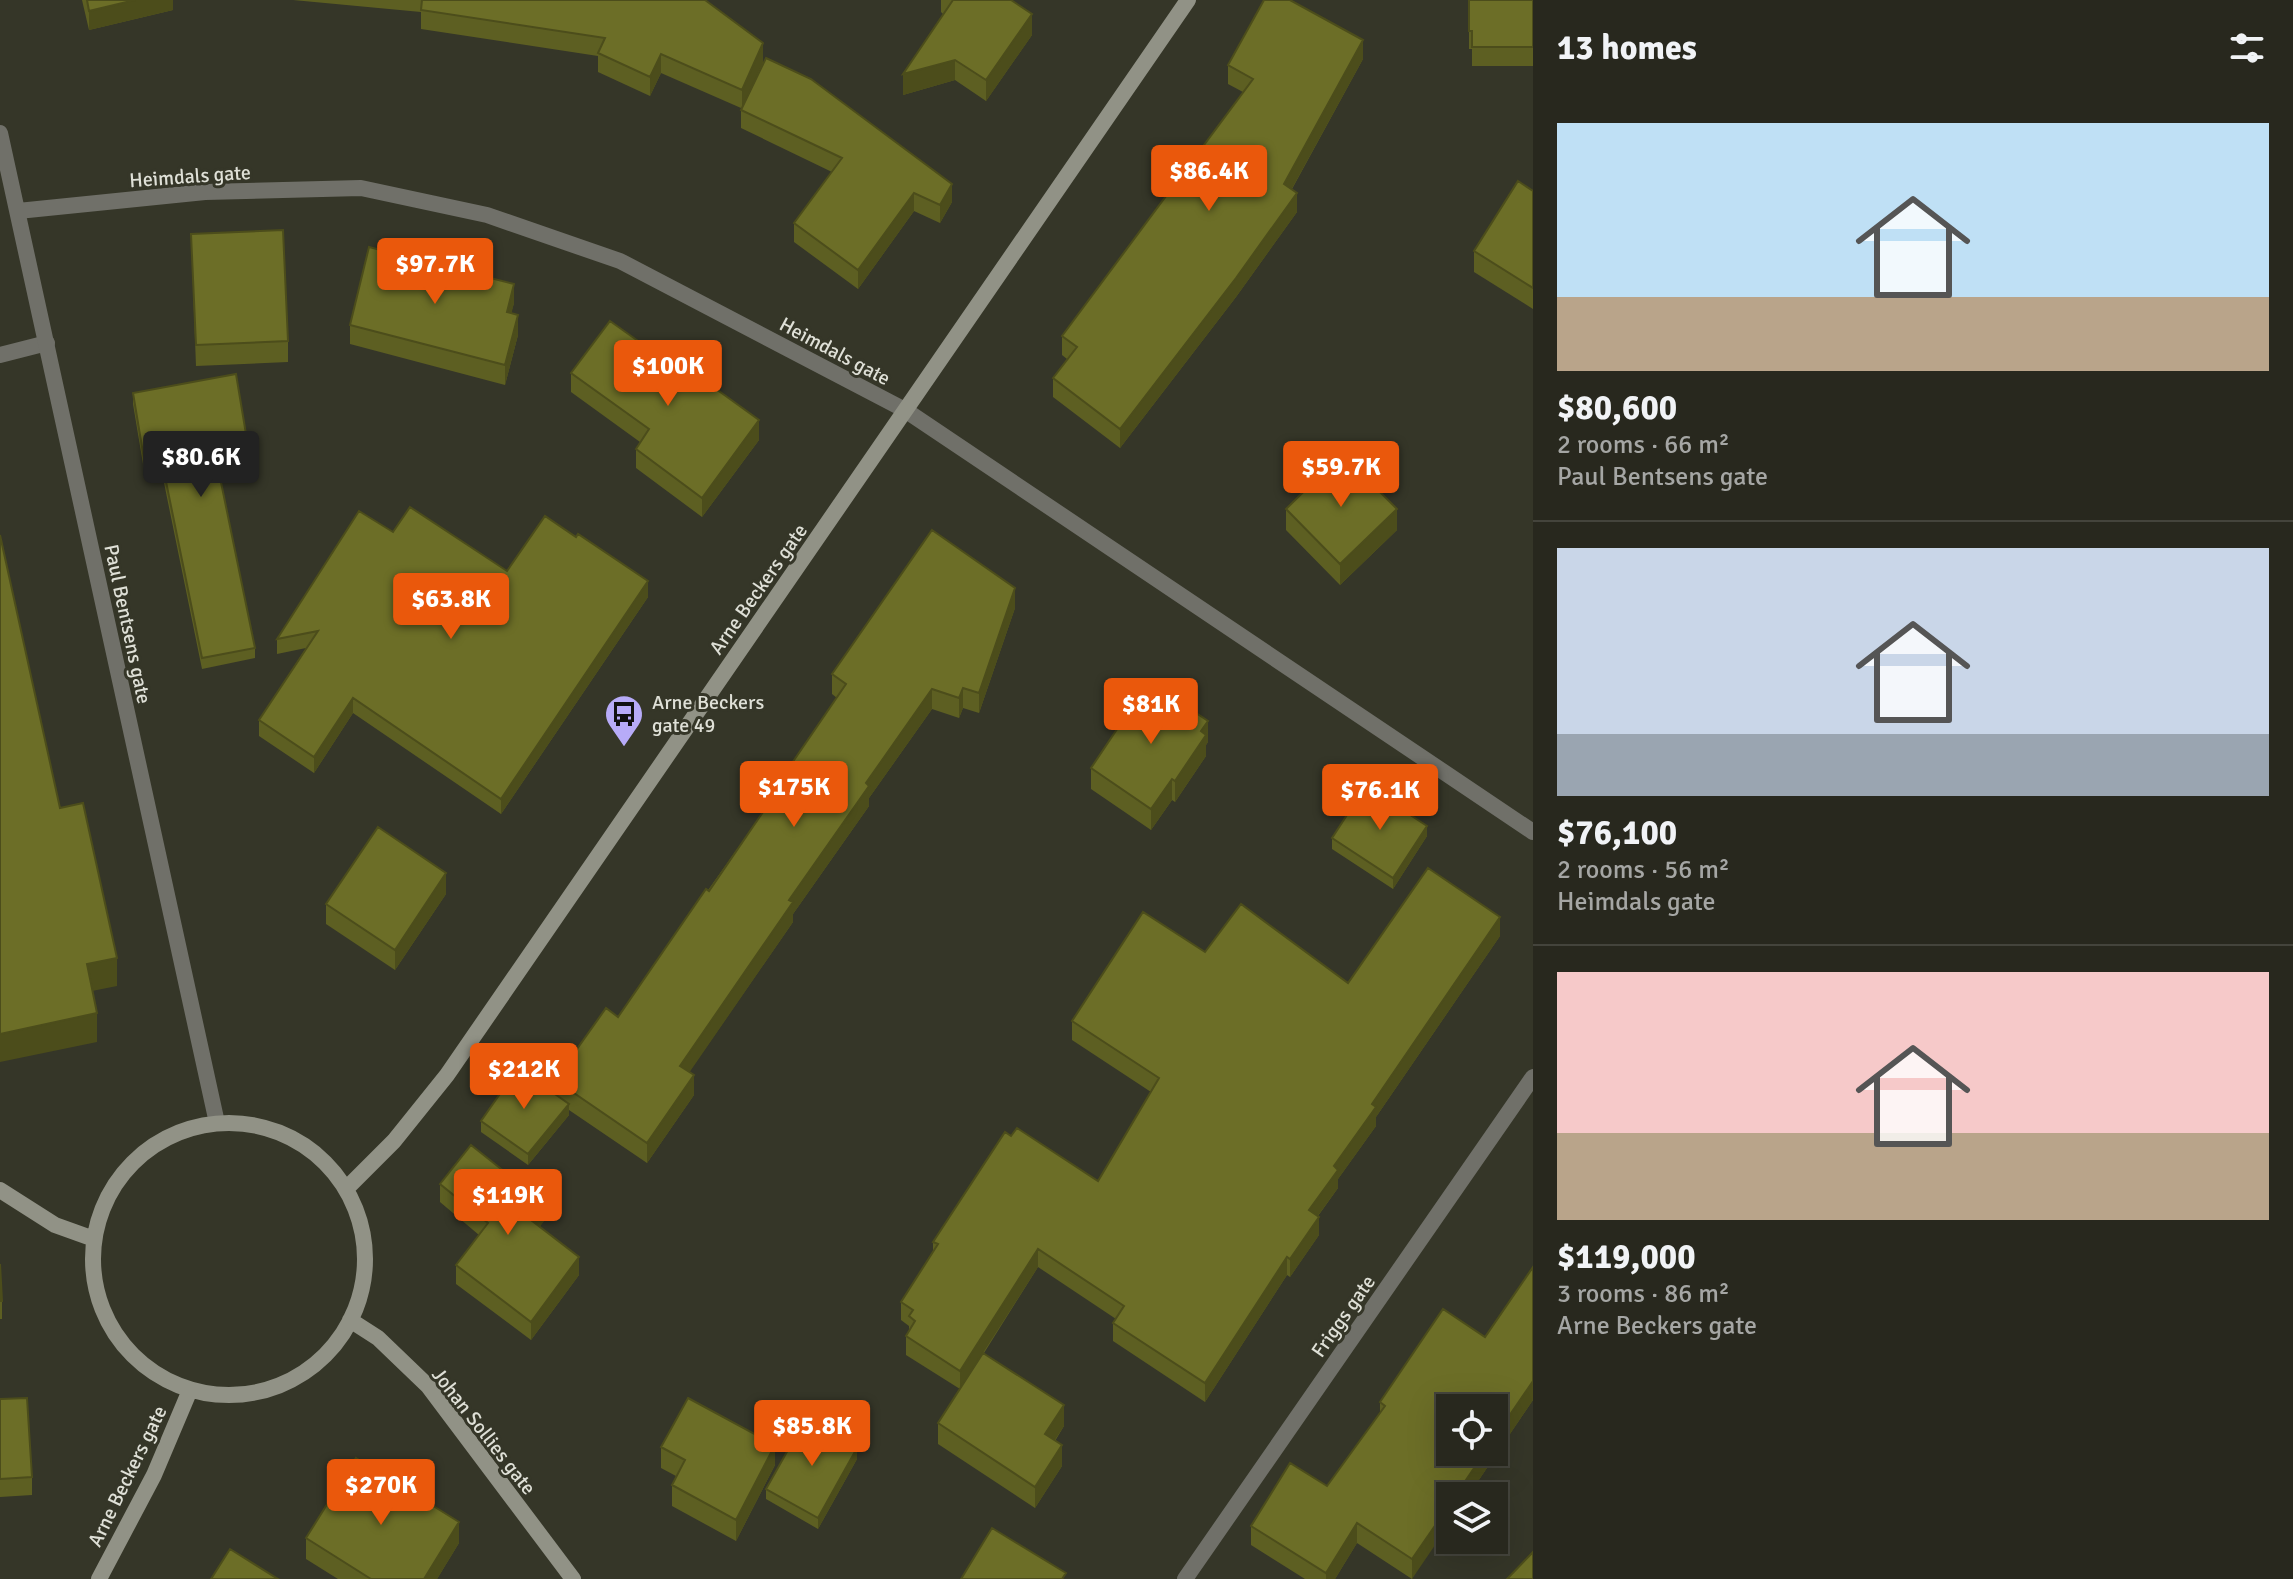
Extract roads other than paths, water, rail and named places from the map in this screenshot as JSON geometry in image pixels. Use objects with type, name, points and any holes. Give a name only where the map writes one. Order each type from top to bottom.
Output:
[{"type":"main road","name":"Arne Beckers gate","points":[[346,1189],[394,1141],[447,1075],[1188,0]]},
{"type":"main road","points":[[217,1123],[247,1124],[277,1132],[304,1145],[327,1165],[346,1189],[359,1221],[365,1254],[362,1288],[350,1320],[333,1346],[310,1368],[283,1384],[253,1394],[222,1396],[190,1390],[160,1377],[134,1358],[114,1333],[99,1304],[93,1271],[94,1239],[104,1204],[123,1174],[150,1149],[182,1132],[217,1123]]},
{"type":"main road","points":[[0,1190],[55,1225],[94,1239]]},
{"type":"main road","name":"Johan Sollies gate","points":[[350,1320],[378,1338],[428,1386],[573,1579]]},
{"type":"main road","name":"Arne Beckers gate","points":[[99,1579],[154,1475],[190,1390]]},
{"type":"street","name":"Paul Bentsens gate","points":[[0,133],[217,1123]]},
{"type":"street","name":"Heimdals gate","points":[[18,211],[205,192],[361,188],[487,215],[620,261],[905,410],[1533,832]]},
{"type":"street","points":[[0,355],[47,343]]},
{"type":"street","name":"Friggs gate","points":[[1185,1579],[1533,1077]]},
{"type":"place","name":"Arne Beckers gate 49","points":[[624,748]]}]
